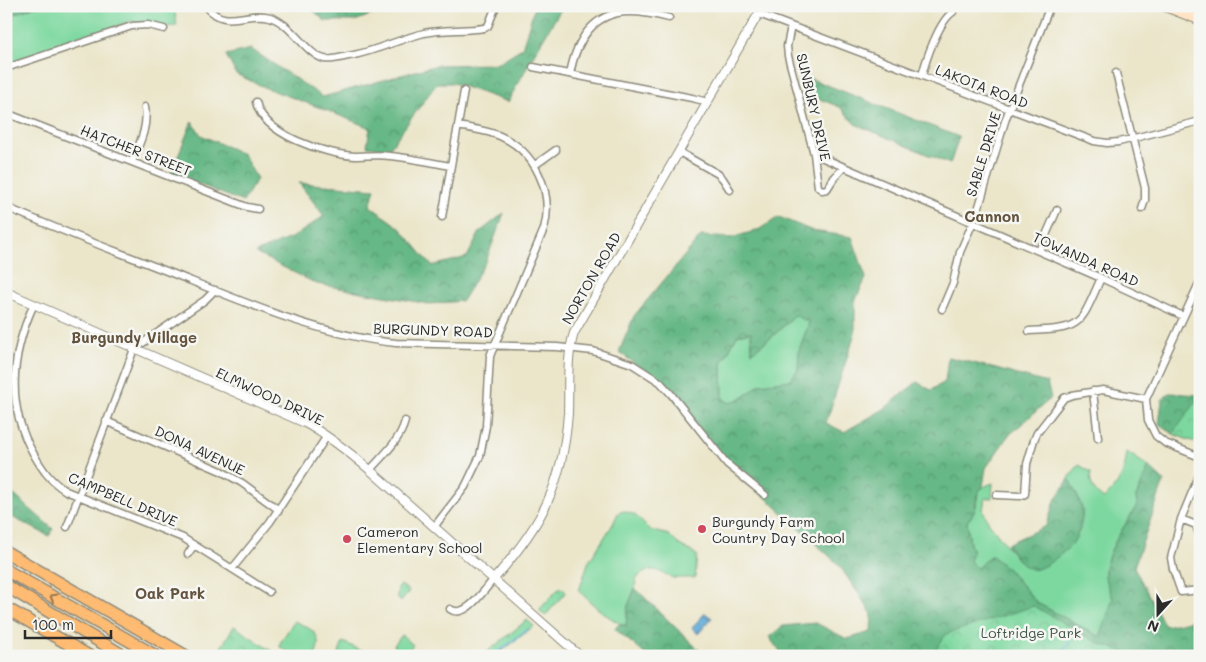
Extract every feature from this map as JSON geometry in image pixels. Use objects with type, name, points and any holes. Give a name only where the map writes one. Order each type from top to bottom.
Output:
[{"type":"highway","points":[[6,547],[37,570]]},
{"type":"highway","points":[[6,552],[186,656]]},
{"type":"highway","points":[[6,570],[156,656]]},
{"type":"highway","points":[[6,586],[124,656]]},
{"type":"highway","points":[[6,608],[89,656]]},
{"type":"highway","points":[[6,612],[62,640]]},
{"type":"main road","points":[[1164,6],[1200,20]]},
{"type":"street","points":[[206,6],[214,15],[221,18],[266,16],[275,19],[287,27],[317,55],[326,60],[374,51],[426,33],[484,28],[488,26],[496,6]]},
{"type":"street","name":"NORTON ROAD","points":[[450,609],[458,612],[465,610],[516,554],[532,532],[545,509],[555,484],[566,434],[572,338],[764,6]]},
{"type":"street","name":"SABLE DRIVE","points":[[942,309],[953,283],[960,252],[973,223],[1010,110],[1050,6]]},
{"type":"street","points":[[570,74],[574,52],[580,40],[590,28],[603,19],[629,12],[669,18]]},
{"type":"street","points":[[922,76],[942,22],[952,12]]},
{"type":"street","name":"LAKOTA ROAD","points":[[759,14],[1094,141],[1112,143],[1200,121]]},
{"type":"street","points":[[6,68],[132,26],[148,25],[164,29]]},
{"type":"street","name":"SUNBURY DRIVE","points":[[791,26],[788,39],[788,56],[814,154],[817,184],[820,188],[827,189],[844,167]]},
{"type":"street","points":[[532,67],[708,102]]},
{"type":"street","points":[[1116,73],[1145,188],[1145,200],[1142,209]]},
{"type":"street","points":[[442,217],[464,91]]},
{"type":"street","points":[[256,102],[258,112],[264,119],[283,133],[324,151],[354,156],[388,156],[450,166]]},
{"type":"street","points":[[132,162],[146,127],[145,107]]},
{"type":"street","name":"HATCHER STREET","points":[[6,113],[248,207],[258,209]]},
{"type":"street","points":[[434,527],[465,487],[480,456],[486,426],[490,356],[493,345],[546,224],[547,209],[545,193],[535,165],[523,152],[507,140],[491,133],[458,126]]},
{"type":"street","points":[[535,165],[556,150]]},
{"type":"street","points":[[678,152],[718,174],[730,190]]},
{"type":"street","name":"TOWANDA ROAD","points":[[814,154],[1101,278],[1184,316]]},
{"type":"street","name":"BURGUNDY ROAD","points":[[6,207],[215,290],[313,326],[355,338],[396,343],[571,348],[608,355],[632,364],[660,382],[727,464],[765,495]]},
{"type":"street","points":[[1039,252],[1057,210]]},
{"type":"street","points":[[1029,331],[1061,329],[1075,324],[1086,310],[1101,278]]},
{"type":"street","points":[[1200,280],[1146,399],[1149,424],[1156,436],[1165,443],[1200,457]]},
{"type":"street","points":[[67,526],[134,349],[205,300],[215,290]]},
{"type":"street","name":"ELMWOOD DRIVE","points":[[6,292],[305,423],[328,436],[370,470],[580,656]]},
{"type":"street","name":"CAMPBELL DRIVE","points":[[34,304],[18,349],[14,388],[16,412],[25,437],[45,473],[58,486],[78,496],[171,532],[194,544],[269,592]]},
{"type":"street","points":[[996,495],[1020,496],[1024,494],[1028,457],[1037,433],[1064,398],[1093,391],[1107,391],[1146,399]]},
{"type":"street","points":[[1093,391],[1098,438]]},
{"type":"street","name":"DONA AVENUE","points":[[106,421],[221,471],[242,483],[279,510]]},
{"type":"street","points":[[370,470],[398,438],[403,431],[405,421]]},
{"type":"street","points":[[232,569],[279,510],[328,436]]},
{"type":"street","points":[[1200,474],[1181,519],[1171,558],[1181,592],[1200,590]]},
{"type":"street","points":[[1181,519],[1196,525],[1200,538]]},
{"type":"street","points":[[188,554],[194,544]]},
{"type":"green space","points":[[6,6],[35,6],[6,17]]},
{"type":"green space","points":[[35,6],[174,6],[177,26],[157,27],[131,21],[6,65],[6,35],[15,14]]},
{"type":"green space","points":[[308,6],[394,6],[355,21],[325,21]]},
{"type":"green space","points":[[535,6],[563,6],[508,102],[453,83],[437,83],[389,149],[367,146],[370,128],[266,88],[236,74],[226,55],[251,49],[323,97],[437,65],[496,64],[522,48]]},
{"type":"green space","points":[[799,74],[959,137],[950,164],[855,124],[840,107],[804,93]]},
{"type":"green space","points":[[192,121],[201,135],[243,154],[257,179],[243,202],[171,173]]},
{"type":"green space","points":[[299,183],[375,189],[370,206],[400,228],[432,266],[467,257],[480,232],[504,213],[486,261],[462,301],[429,304],[317,284],[255,253],[295,236],[324,216]]},
{"type":"green space","points":[[779,217],[813,231],[852,237],[866,278],[855,301],[855,333],[826,423],[844,432],[884,409],[917,382],[931,390],[945,382],[948,357],[1047,383],[1051,398],[1008,436],[986,468],[983,486],[977,494],[975,510],[967,522],[973,552],[970,561],[977,568],[992,556],[1009,570],[1037,603],[1100,637],[1113,599],[1105,577],[1108,559],[1137,505],[1136,497],[1149,467],[1164,481],[1134,567],[1165,626],[1200,619],[1200,656],[783,656],[769,637],[783,626],[816,623],[847,639],[871,632],[872,614],[839,565],[722,457],[660,382],[619,352],[634,316],[701,236],[731,238],[758,230]],"holes":[[[795,315],[809,323],[799,350],[798,370],[790,380],[760,384],[744,397],[730,403],[723,399],[722,364],[737,335],[751,332],[752,352],[773,336]]]},
{"type":"green space","points":[[795,315],[809,323],[799,350],[798,370],[789,381],[760,384],[744,397],[730,403],[723,399],[722,364],[737,335],[751,332],[752,352],[773,336]]},
{"type":"green space","points":[[1169,393],[1200,395],[1200,444],[1173,434],[1159,424],[1162,400]]},
{"type":"green space","points":[[1200,396],[1200,444],[1173,434]]},
{"type":"green space","points":[[1127,452],[1149,467],[1136,497],[1137,505],[1116,539],[1105,568],[1106,582],[1113,599],[1100,637],[1037,603],[1009,570],[992,556],[977,568],[969,560],[973,552],[967,522],[976,506],[981,489],[993,483],[992,498],[985,498],[983,510],[989,523],[1018,560],[1058,556],[1072,544],[1080,529],[1083,510],[1069,479],[1072,473],[1079,465],[1091,472],[1093,487],[1097,494],[1104,499],[1120,478]]},
{"type":"green space","points":[[1069,479],[1082,507],[1080,529],[1072,544],[1059,556],[1040,568],[1031,569],[1018,559],[1007,544],[1046,526],[1056,498]]},
{"type":"green space","points":[[6,488],[53,529],[49,536],[6,514]]},
{"type":"green space","points":[[624,511],[635,515],[650,530],[669,535],[678,544],[697,555],[695,578],[673,578],[656,570],[649,570],[640,575],[636,580],[628,606],[626,626],[607,615],[579,591],[588,563],[618,513]]},
{"type":"green space","points":[[401,585],[409,591],[401,602],[397,598],[398,588]]},
{"type":"green space","points":[[560,587],[566,592],[545,616],[539,610]]},
{"type":"green space","points":[[635,588],[705,656],[647,656],[615,629],[619,624],[626,626],[628,606]]},
{"type":"green space","name":"Loftridge Park","points":[[1034,606],[1100,644],[1137,656],[932,656],[946,634]]},
{"type":"green space","points":[[527,620],[534,626],[496,656],[482,656]]},
{"type":"green space","points":[[294,621],[315,633],[318,642],[315,656],[294,656],[280,647],[280,643]]},
{"type":"green space","points":[[234,626],[279,656],[216,656]]},
{"type":"green space","points":[[402,635],[413,645],[404,656],[389,656],[395,648],[394,645]]},
{"type":"green space","points":[[343,642],[373,656],[338,656]]},
{"type":"water","points":[[705,613],[712,618],[698,634],[692,628]]},
{"type":"waterway","points":[[494,656],[528,629]]},
{"type":"waterway","points":[[1060,656],[1070,642]]},
{"type":"place","name":"Burgundy Farm Country Day School","points":[[702,529]]},
{"type":"place","name":"Cameron Elementary School","points":[[347,539]]},
{"type":"district","name":"Cannon","points":[[992,216]]},
{"type":"district","name":"Burgundy Village","points":[[134,337]]},
{"type":"district","name":"Oak Park","points":[[170,593]]}]
